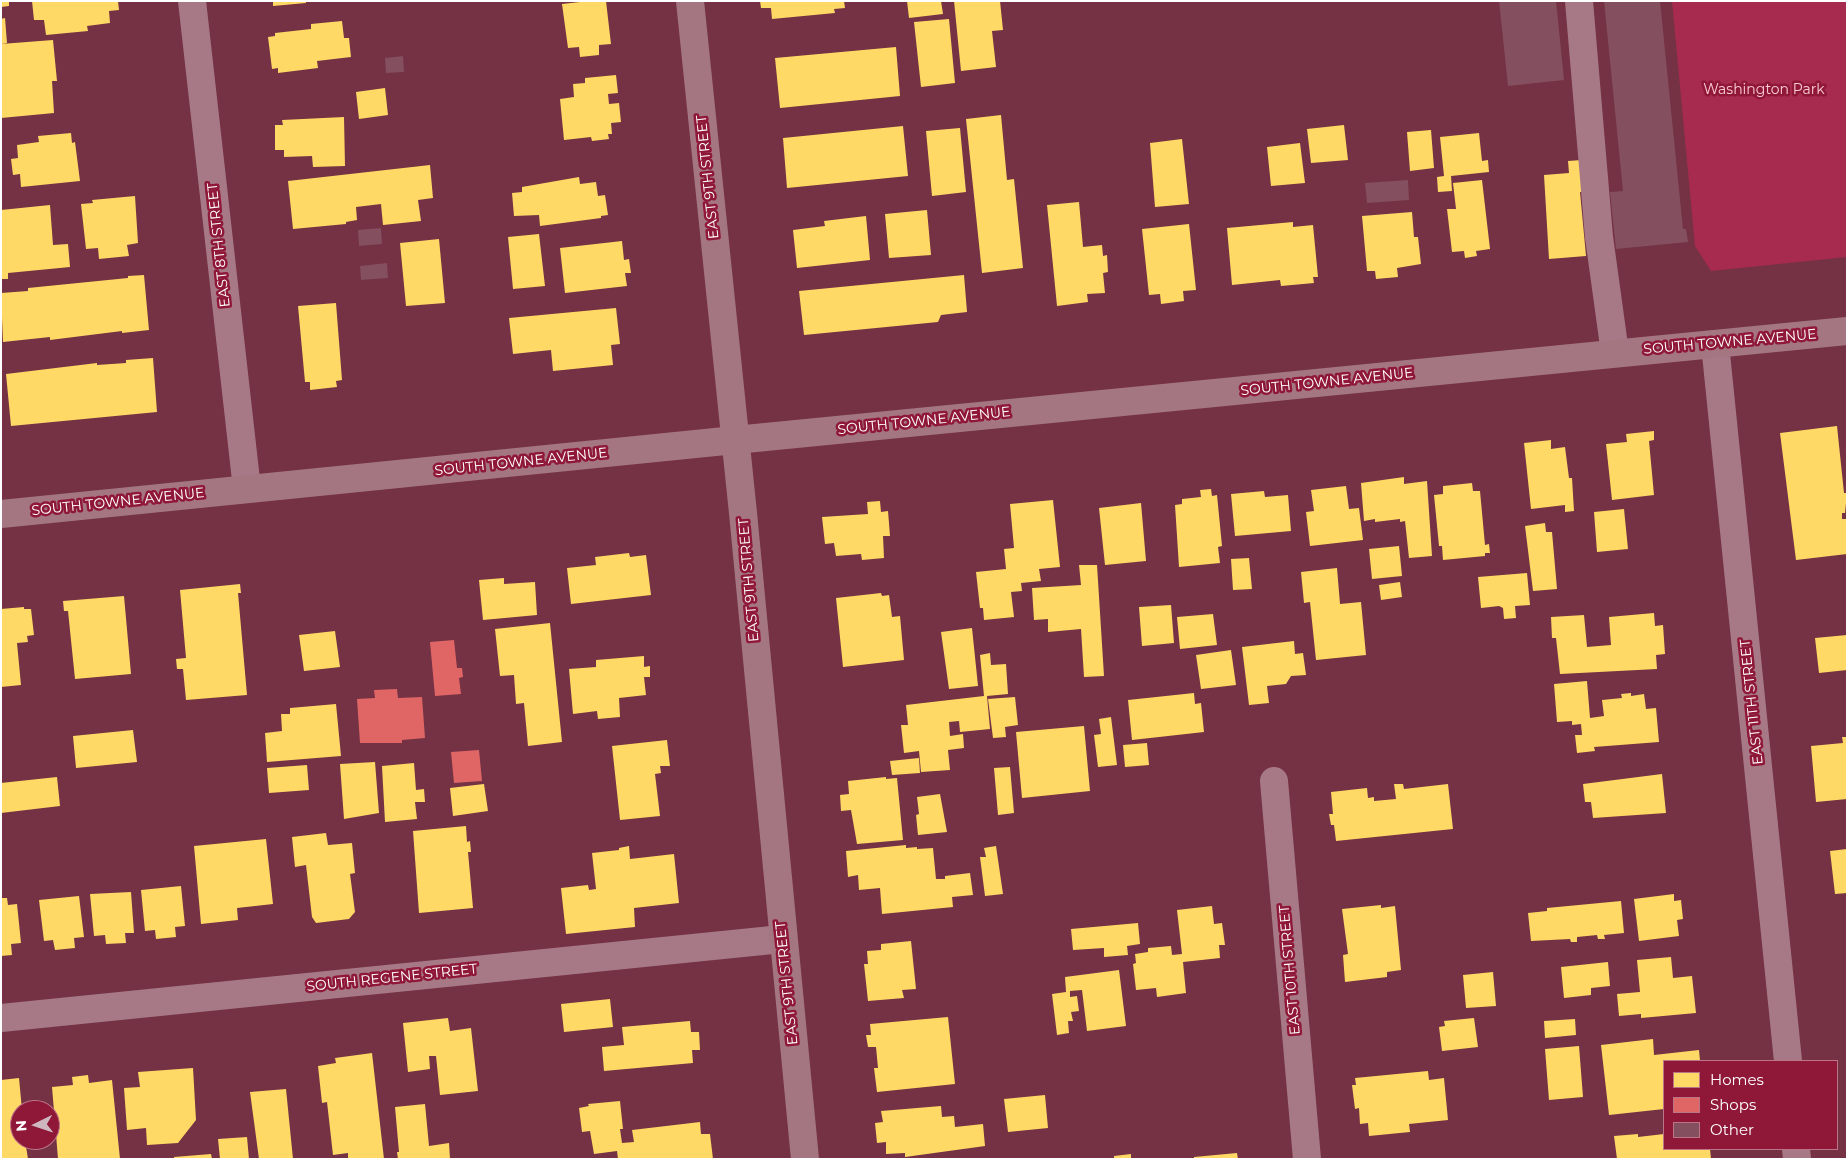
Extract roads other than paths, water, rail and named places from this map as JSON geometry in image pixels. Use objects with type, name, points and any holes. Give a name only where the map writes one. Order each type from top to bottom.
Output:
[{"type":"street","name":"EAST 8TH STREET","points":[[192,1],[247,489]]},
{"type":"street","name":"EAST 9TH STREET","points":[[690,1],[805,1159]]},
{"type":"street","points":[[1579,1],[1599,237],[1616,353]]},
{"type":"street","name":"SOUTH TOWNE AVENUE","points":[[1,514],[1616,353],[1847,332]]},
{"type":"street","name":"EAST 11TH STREET","points":[[1715,344],[1788,1060]]},
{"type":"street","name":"EAST 10TH STREET","points":[[1274,781],[1307,1159]]},
{"type":"street","name":"SOUTH REGENE STREET","points":[[1,1018],[782,939]]},
{"type":"park label","name":"Washington Park","points":[[1764,90]]}]
